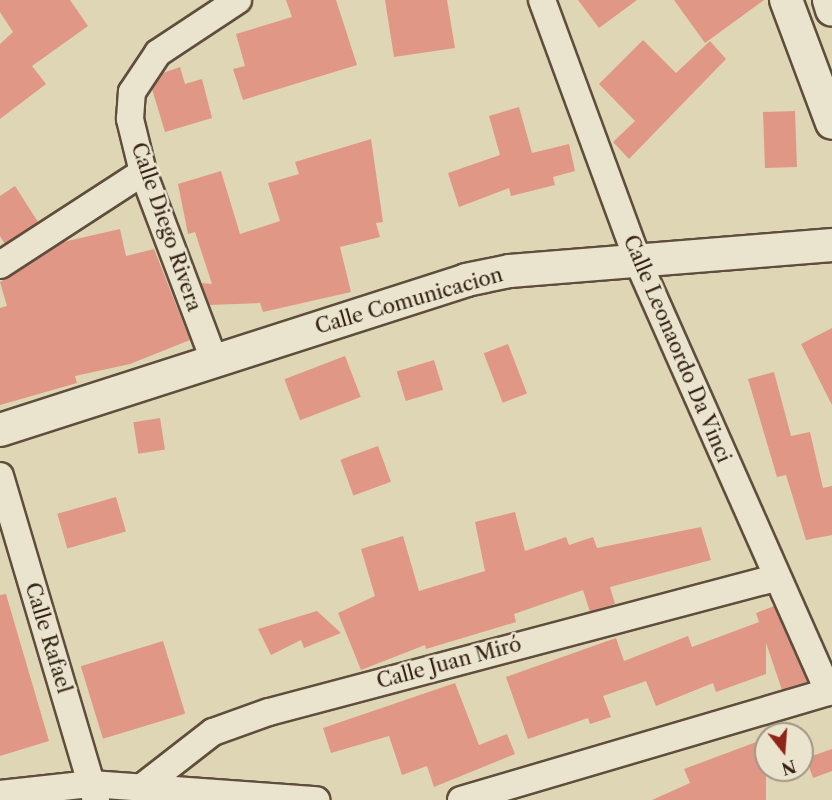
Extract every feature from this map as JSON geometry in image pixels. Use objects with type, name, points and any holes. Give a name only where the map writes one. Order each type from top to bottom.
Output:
[{"type":"street","name":"Calle Diego Rivera","points":[[214,360],[143,172],[130,119],[132,92],[141,71],[184,31],[238,0]]},
{"type":"street","name":"Calle Leonaordo Da Vinci","points":[[542,0],[639,264],[775,578],[831,691]]},
{"type":"street","points":[[786,0],[832,123]]},
{"type":"street","points":[[829,0],[832,10]]},
{"type":"street","points":[[0,265],[143,172]]},
{"type":"street","name":"Calle Comunicacion","points":[[0,430],[466,280],[510,271],[639,264],[832,245]]},
{"type":"street","name":"Calle Rafael","points":[[0,476],[94,792]]},
{"type":"street","name":"Calle Juan Miró","points":[[142,787],[186,749],[243,721],[775,578]]},
{"type":"street","points":[[461,800],[831,691]]},
{"type":"street","points":[[0,794],[94,792],[142,787],[316,800]]},
{"type":"building","points":[[0,0],[70,0],[88,26],[32,66],[46,84],[0,119],[0,44],[13,32],[0,12]]},
{"type":"building","points":[[286,0],[336,0],[357,65],[243,100],[233,69],[245,66],[236,34],[292,17]]},
{"type":"building","points":[[385,0],[447,0],[455,48],[394,57]]},
{"type":"building","points":[[578,0],[637,0],[599,28]]},
{"type":"building","points":[[674,0],[764,0],[705,43]]},
{"type":"building","points":[[643,40],[676,73],[710,41],[726,59],[629,159],[613,142],[635,121],[599,84]]},
{"type":"building","points":[[180,67],[185,84],[202,79],[212,118],[165,132],[152,89],[163,73]]},
{"type":"building","points":[[519,107],[532,153],[569,144],[575,171],[553,177],[555,185],[511,196],[509,188],[459,207],[448,173],[500,155],[489,116]]},
{"type":"building","points":[[795,111],[797,167],[765,168],[763,112]]},
{"type":"building","points":[[371,139],[383,222],[376,223],[380,237],[340,247],[351,292],[263,312],[260,303],[209,305],[201,283],[212,284],[195,232],[188,234],[178,184],[221,171],[240,234],[280,221],[268,183],[299,174],[295,162]]},
{"type":"building","points":[[15,186],[38,222],[5,244],[0,236],[0,196]]},
{"type":"building","points":[[120,229],[126,256],[154,249],[190,340],[130,364],[75,376],[77,383],[0,405],[0,308],[7,306],[0,282],[63,242]]},
{"type":"building","points":[[832,328],[832,405],[801,344]]},
{"type":"building","points":[[508,344],[527,393],[503,403],[484,353]]},
{"type":"building","points":[[345,356],[361,397],[300,420],[284,379]]},
{"type":"building","points":[[434,360],[443,390],[406,401],[397,371]]},
{"type":"building","points":[[774,372],[791,436],[810,432],[823,488],[832,486],[832,535],[806,540],[786,475],[777,477],[748,379]]},
{"type":"building","points":[[160,418],[165,450],[138,454],[133,422]]},
{"type":"building","points":[[378,446],[391,482],[353,495],[340,460]]},
{"type":"building","points":[[116,497],[126,532],[67,548],[57,514]]},
{"type":"building","points":[[515,512],[525,551],[566,537],[569,545],[593,537],[597,548],[701,527],[711,560],[610,587],[615,604],[600,609],[590,612],[583,590],[514,614],[516,622],[426,649],[425,645],[361,670],[338,613],[375,596],[361,549],[403,536],[419,591],[485,571],[475,522]]},
{"type":"building","points":[[6,594],[49,741],[0,756],[0,595]]},
{"type":"building","points":[[774,606],[808,682],[782,690],[766,643],[766,674],[716,692],[713,683],[656,706],[646,681],[603,696],[611,717],[590,724],[588,718],[528,739],[506,677],[616,638],[624,661],[688,636],[692,647],[759,622],[756,613]]},
{"type":"building","points":[[317,611],[341,633],[304,648],[301,640],[271,655],[258,629]]},
{"type":"building","points":[[163,641],[185,714],[103,739],[81,666]]},
{"type":"building","points":[[455,683],[479,745],[507,734],[515,754],[434,787],[427,766],[402,775],[389,736],[331,753],[323,728]]},
{"type":"building","points":[[754,743],[754,782],[766,782],[766,800],[652,800],[690,783],[684,769]]},
{"type":"building","points":[[832,749],[832,771],[814,778],[814,755]]}]
